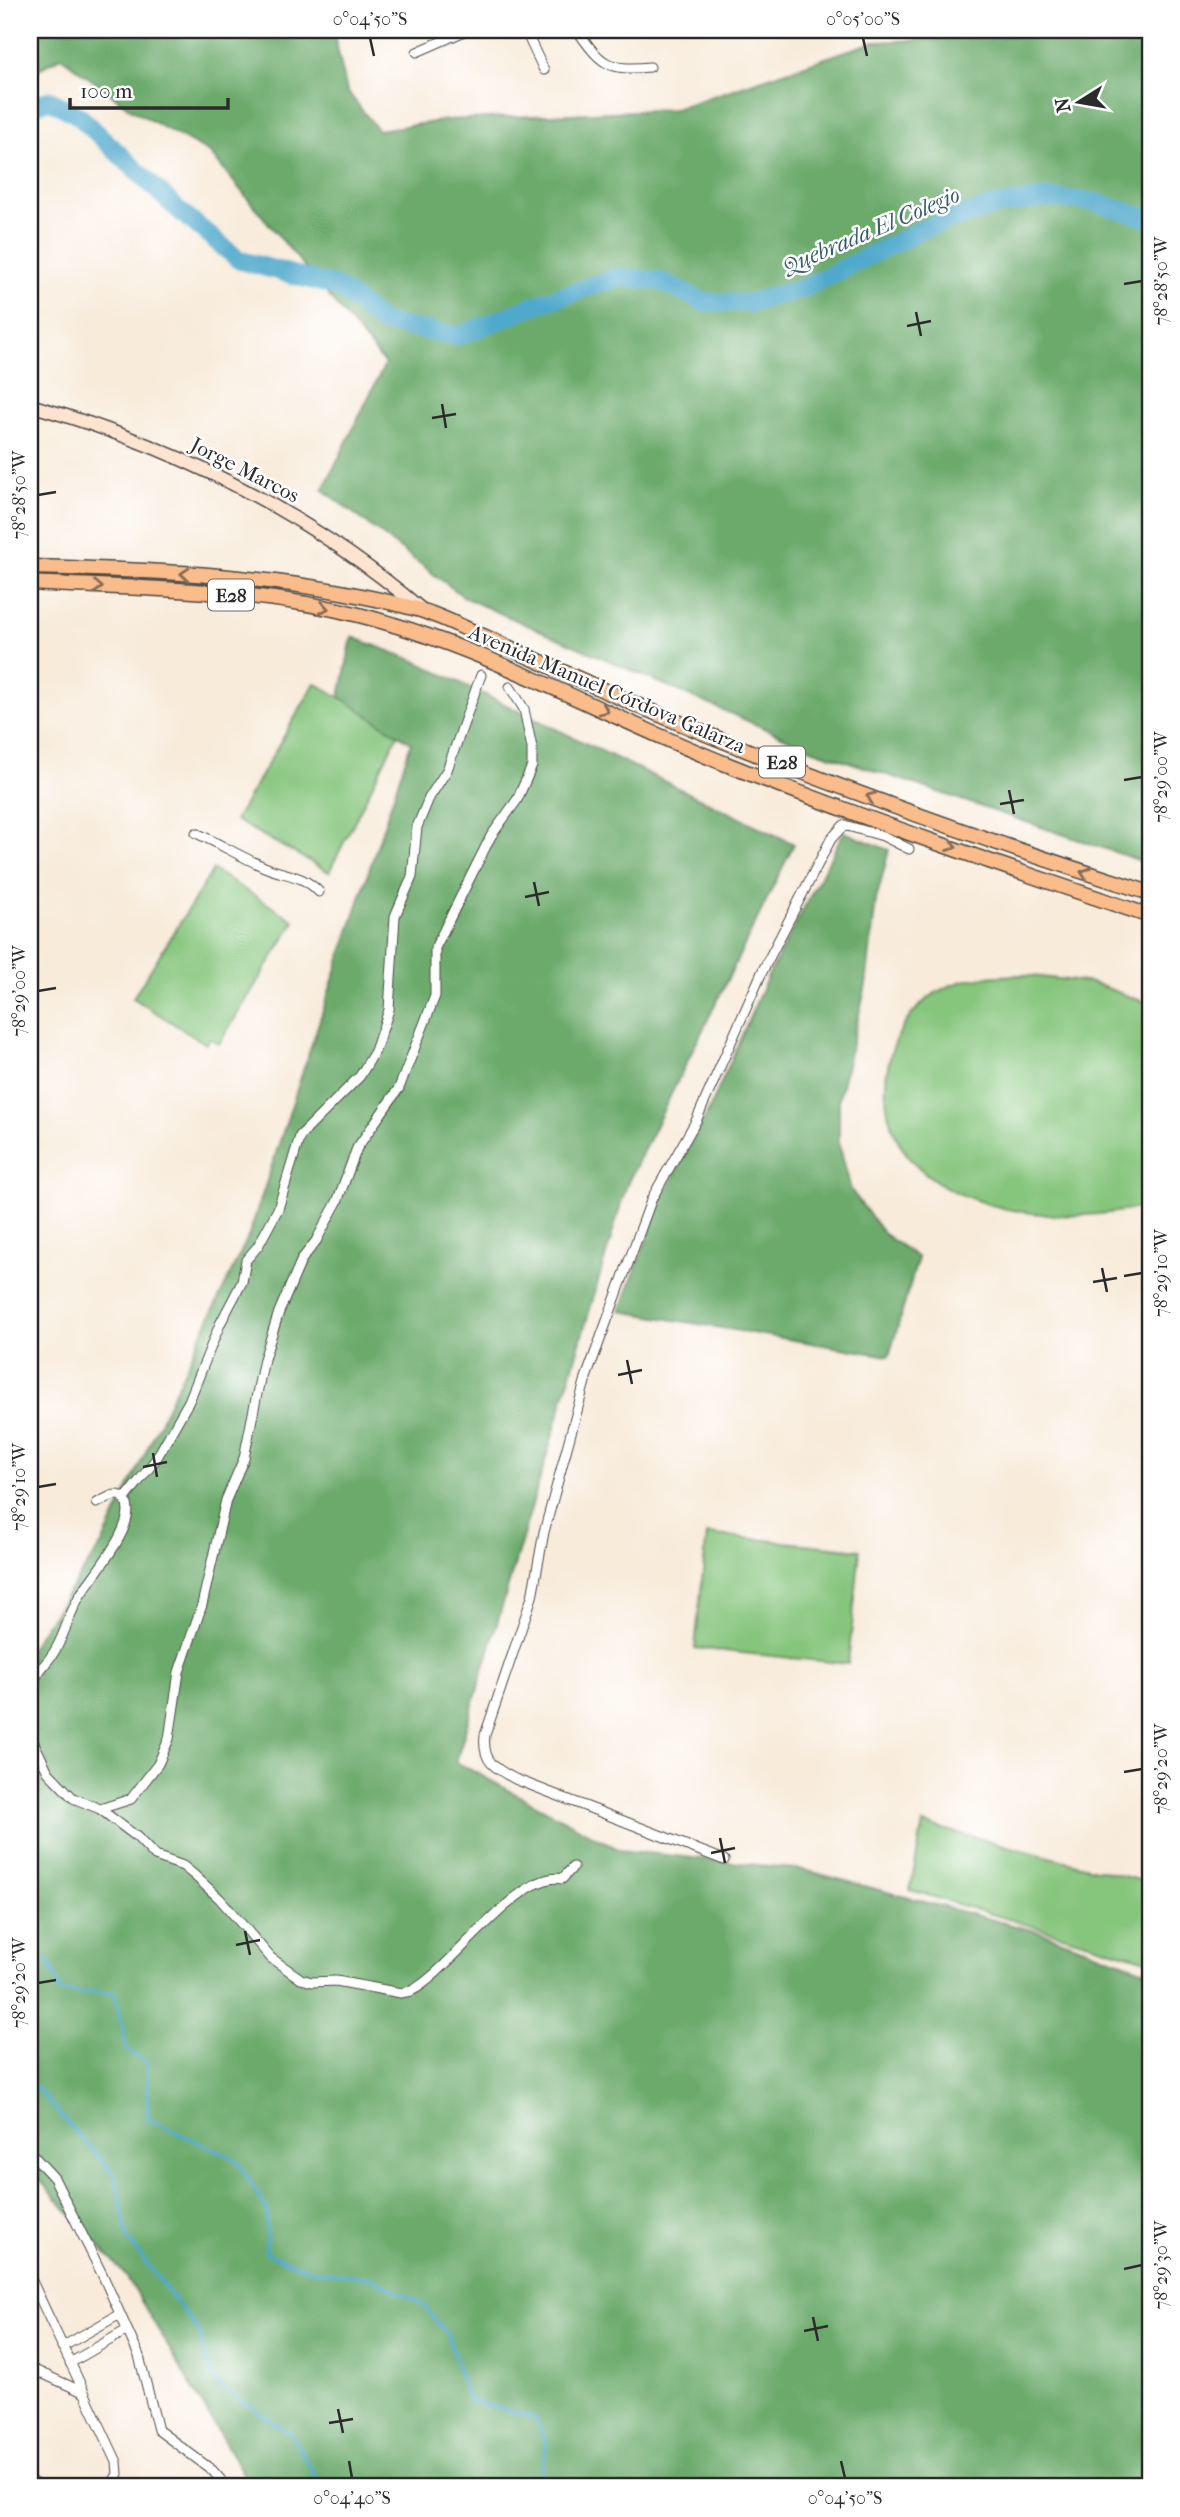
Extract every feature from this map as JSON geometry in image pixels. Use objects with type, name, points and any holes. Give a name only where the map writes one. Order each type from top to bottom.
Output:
[{"type":"main road","name":"Jorge Marcos","points":[[30,405],[120,433],[223,478],[310,525],[379,573],[422,610]]},
{"type":"main road","name":"Avenida Manuel Córdova Galarza","points":[[30,567],[141,571],[278,581],[369,596],[422,610],[639,705],[806,772],[1013,849],[1150,893]]},
{"type":"main road","name":"Avenida Manuel Córdova Galarza","points":[[30,583],[272,598],[359,615],[428,636],[513,669],[726,764],[1150,916]]},
{"type":"street","points":[[417,52],[467,30]]},
{"type":"street","points":[[525,30],[544,70]]},
{"type":"street","points":[[577,30],[596,57],[606,65],[622,69],[650,67]]},
{"type":"street","points":[[125,1499],[156,1459],[189,1401],[220,1324],[242,1282],[246,1260],[258,1246],[278,1209],[300,1136],[360,1076],[375,1051],[389,1010],[395,916],[412,877],[417,827],[447,770],[481,675]]},
{"type":"street","points":[[100,1809],[131,1798],[158,1764],[169,1739],[178,1672],[202,1605],[226,1500],[244,1458],[264,1359],[279,1312],[302,1259],[316,1241],[337,1202],[357,1148],[399,1088],[435,996],[435,948],[491,836],[517,800],[532,766],[532,748],[524,709],[510,687]]},
{"type":"street","points":[[724,1860],[515,1779],[492,1766],[485,1756],[485,1735],[532,1597],[544,1532],[586,1378],[652,1198],[696,1121],[763,970],[831,839],[844,825],[883,836],[909,849]]},
{"type":"street","points":[[196,833],[263,867],[287,872],[310,882],[319,892]]},
{"type":"street","points":[[97,1503],[113,1494],[125,1499]]},
{"type":"street","points":[[30,1688],[38,1671],[58,1646],[80,1596],[116,1545],[128,1512],[125,1499]]},
{"type":"street","points":[[30,1735],[37,1755],[57,1783],[73,1798],[100,1809],[137,1837],[155,1856],[183,1866],[220,1899],[271,1958],[301,1979],[312,1982],[337,1981],[401,1993],[411,1991],[466,1945],[488,1920],[537,1884],[556,1878],[562,1879],[573,1867]]},
{"type":"street","points":[[30,2152],[54,2178],[120,2314],[139,2356],[158,2430],[212,2470],[227,2487]]},
{"type":"street","points":[[30,2277],[119,2468],[110,2487]]},
{"type":"street","points":[[62,2347],[120,2314]]},
{"type":"street","points":[[69,2363],[127,2330]]},
{"type":"street","points":[[30,2368],[83,2392]]},
{"type":"street","points":[[30,2481],[42,2487]]},
{"type":"green space","points":[[30,30],[333,30],[347,91],[378,130],[448,120],[674,109],[873,42],[1150,30],[1150,864],[814,750],[465,598],[323,490],[385,364],[210,153],[132,110],[61,57],[30,74]]},
{"type":"green space","points":[[352,637],[413,660],[794,844],[627,1184],[456,1762],[620,1850],[804,1870],[1043,1933],[1150,1972],[1150,2487],[251,2487],[127,2277],[30,2169],[30,1648],[102,1544],[249,1235],[411,743],[340,697]]},
{"type":"green space","points":[[315,683],[399,732],[329,872],[235,820]]},
{"type":"green space","points":[[844,832],[889,850],[876,900],[866,985],[839,1098],[839,1143],[851,1190],[884,1234],[918,1258],[889,1356],[620,1311],[663,1196],[711,1106],[766,980]]},
{"type":"green space","points":[[213,870],[295,921],[219,1044],[210,1038],[206,1044],[133,998]]},
{"type":"green space","points":[[1023,975],[1093,983],[1150,1004],[1150,1204],[1090,1215],[1023,1212],[990,1205],[959,1193],[932,1178],[910,1158],[896,1137],[888,1113],[886,1088],[889,1063],[897,1039],[910,1017],[927,999],[949,986],[986,977]]},
{"type":"green space","points":[[707,1534],[860,1550],[848,1664],[695,1648]]},
{"type":"green space","points":[[923,1824],[1150,1883],[1150,1961],[910,1890]]},
{"type":"waterway","name":"Quebrada El Colegio","points":[[30,106],[50,100],[79,116],[175,207],[239,260],[338,287],[383,323],[459,336],[538,304],[619,277],[660,281],[704,302],[750,303],[804,288],[923,229],[994,206],[1048,198],[1095,202],[1150,219]]},
{"type":"waterway","points":[[30,1953],[50,1963],[61,1992],[115,1992],[127,2050],[147,2063],[148,2119],[237,2160],[267,2210],[266,2253],[312,2270],[371,2278],[422,2304],[448,2335],[468,2400],[536,2418],[547,2445],[537,2487]]},
{"type":"waterway","points":[[30,2081],[116,2176],[127,2238],[199,2331],[208,2368],[221,2387],[291,2434],[321,2487]]}]
